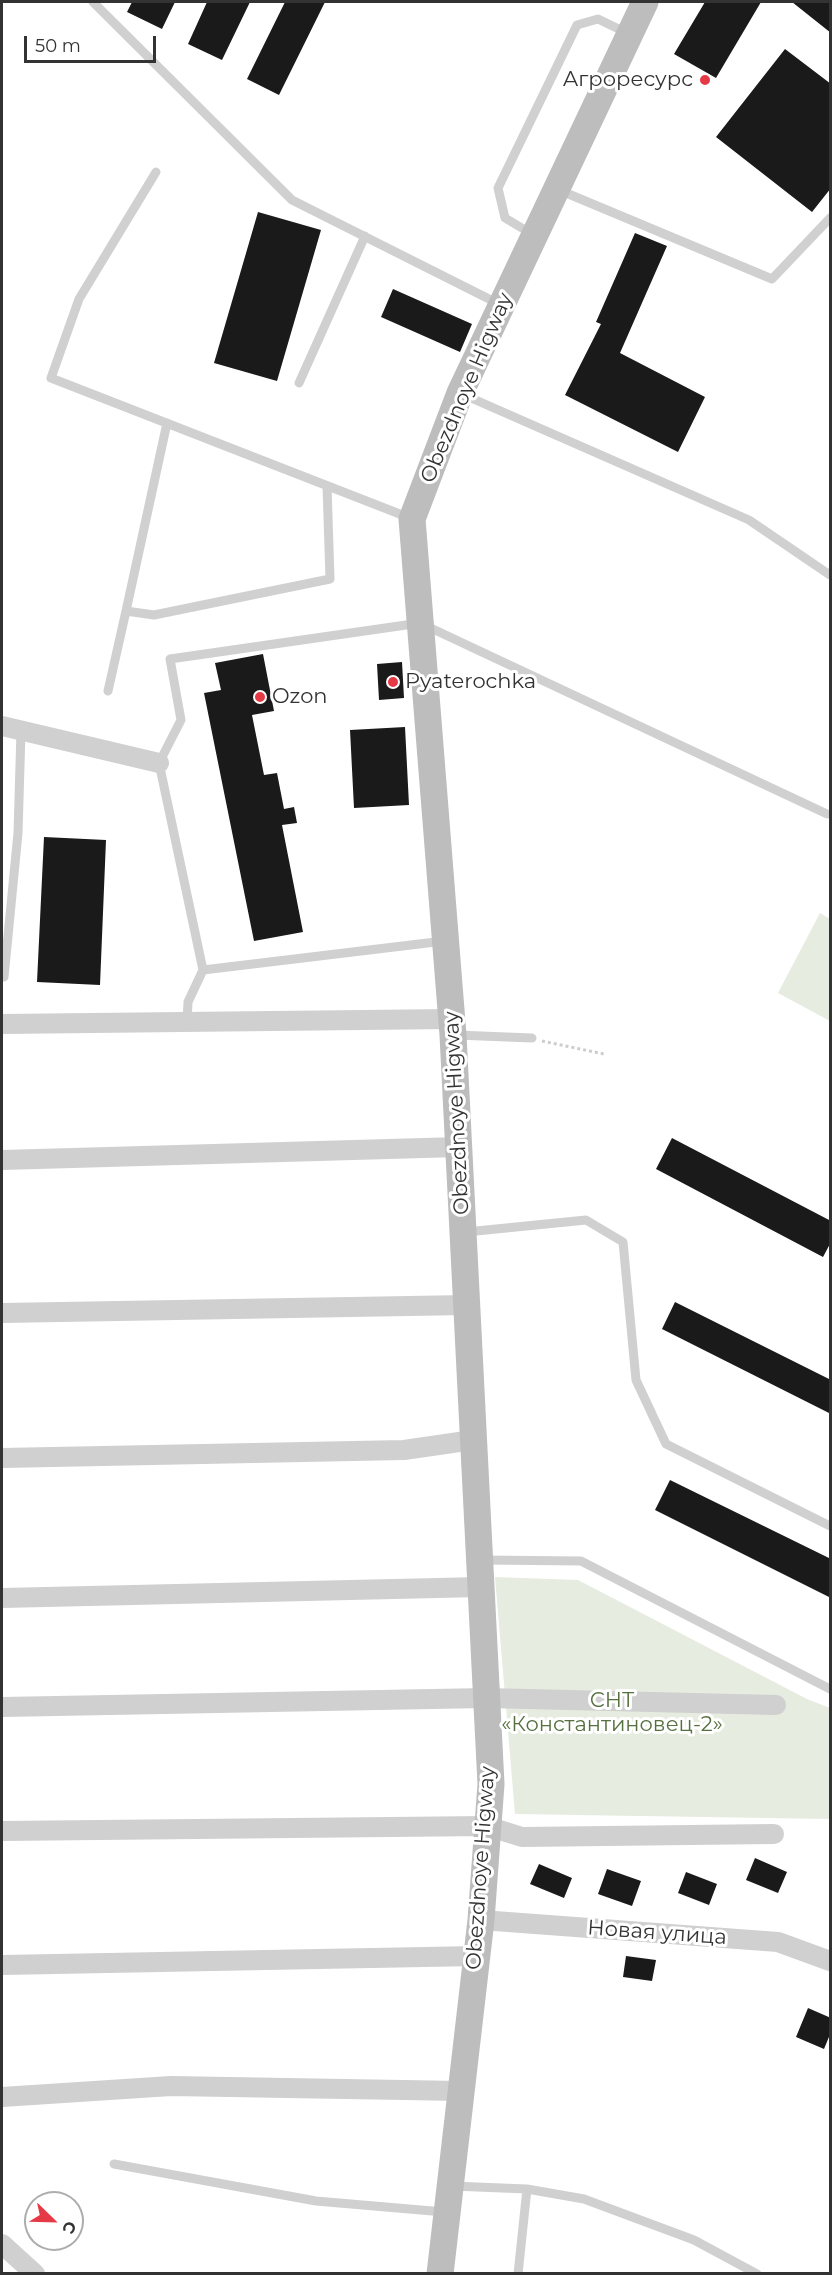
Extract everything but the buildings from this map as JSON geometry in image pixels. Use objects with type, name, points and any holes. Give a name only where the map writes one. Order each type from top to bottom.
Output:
[{"type":"main road","name":"Obezdnoye Higway","points":[[440,2274],[481,1920],[490,1784],[453,1027],[412,519],[460,393],[645,2]]},
{"type":"street","points":[[11,729],[159,763]]},
{"type":"street","points":[[2,1024],[187,1022],[453,1027]]},
{"type":"street","points":[[2,1160],[459,1147]]},
{"type":"street","points":[[2,1313],[467,1305]]},
{"type":"street","points":[[2,1458],[404,1450],[474,1440]]},
{"type":"street","points":[[2,1598],[481,1587]]},
{"type":"street","points":[[2,1707],[486,1698],[776,1705]]},
{"type":"street","points":[[2,1831],[487,1826],[522,1837],[774,1834]]},
{"type":"street","name":"Новая улица","points":[[481,1920],[778,1942],[831,1961]]},
{"type":"street","points":[[2,1965],[477,1956]]},
{"type":"street","points":[[2,2097],[171,2086],[461,2091]]},
{"type":"street","points":[[2,2244],[35,2274]]},
{"type":"lane","points":[[93,2],[292,200],[501,305]]},
{"type":"lane","points":[[534,236],[505,218],[498,188],[577,25],[598,19],[630,34]]},
{"type":"lane","points":[[156,172],[79,299],[51,378],[412,519]]},
{"type":"lane","points":[[556,189],[772,279],[831,218]]},
{"type":"lane","points":[[299,383],[365,236]]},
{"type":"lane","points":[[460,393],[750,520],[831,575]]},
{"type":"lane","points":[[108,691],[167,423]]},
{"type":"lane","points":[[126,611],[154,615],[330,579],[327,486]]},
{"type":"lane","points":[[187,1022],[188,1002],[203,970],[159,763],[181,720],[170,659],[420,623],[827,814]]},
{"type":"lane","points":[[4,977],[18,833],[11,729]]},
{"type":"lane","points":[[203,970],[446,941]]},
{"type":"lane","points":[[453,1027],[532,1038]]},
{"type":"lane","points":[[463,1232],[586,1220],[623,1242],[636,1380],[666,1444],[831,1526]]},
{"type":"lane","points":[[479,1560],[581,1561],[831,1689]]},
{"type":"lane","points":[[114,2164],[316,2201],[447,2212]]},
{"type":"lane","points":[[450,2186],[527,2189],[584,2199],[694,2240],[757,2274]]},
{"type":"lane","points":[[518,2274],[527,2189]]},
{"type":"path","points":[[532,1038],[604,1054]]},
{"type":"green space","points":[[820,913],[830,919],[830,1021],[778,993]]},
{"type":"green space","name":"СНТ «Константиновец-2»","points":[[495,1577],[578,1580],[807,1699],[830,1708],[830,1819],[515,1814]]},
{"type":"place","name":"Агроресурс","points":[[705,80]]},
{"type":"place","name":"Pyaterochka","points":[[393,682]]},
{"type":"place","name":"Ozon","points":[[260,697]]}]
